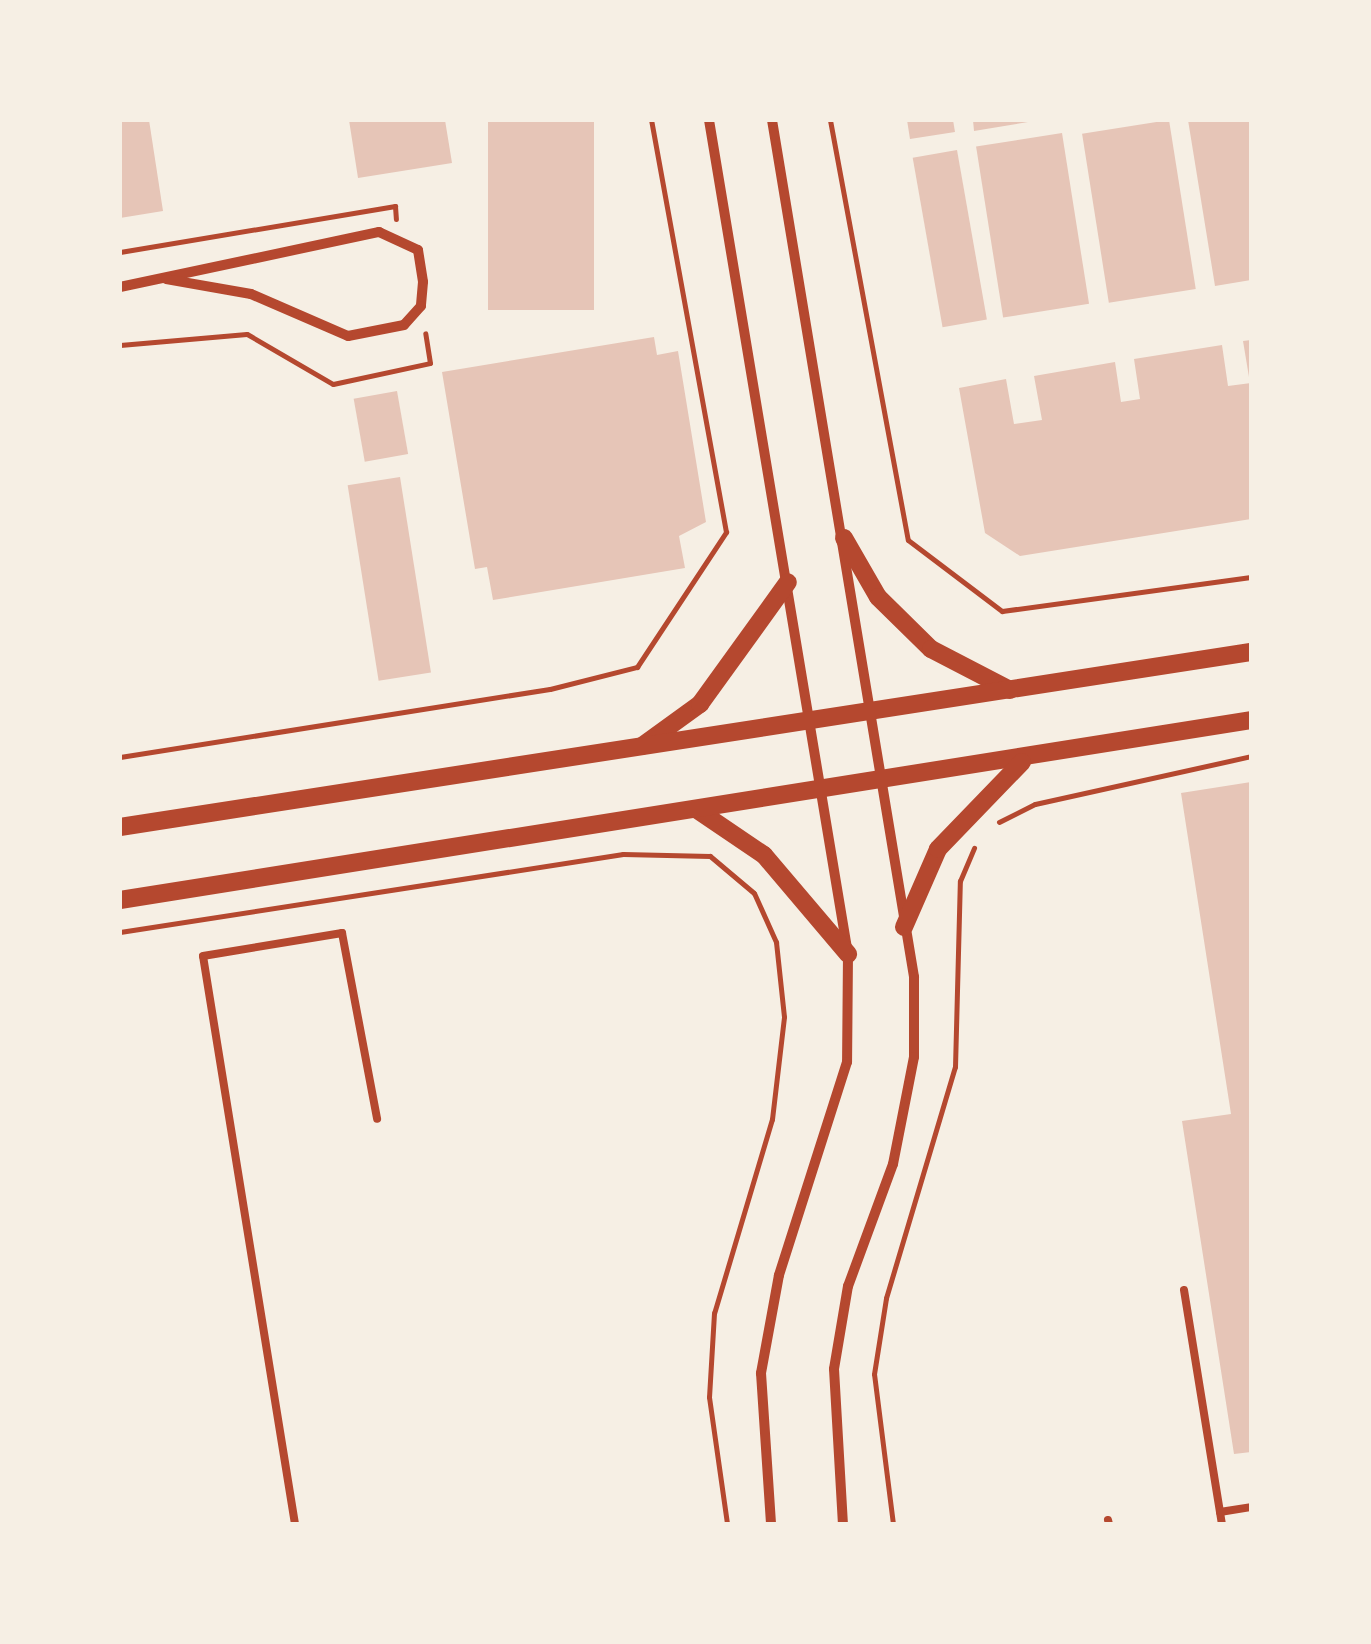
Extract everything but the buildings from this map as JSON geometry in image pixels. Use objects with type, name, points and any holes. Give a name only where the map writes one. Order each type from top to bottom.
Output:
[{"type":"street","points":[[709,120],[813,722],[848,954],[847,1062],[780,1275],[761,1373],[771,1524]]},
{"type":"street","points":[[772,120],[876,711],[904,927],[914,1057],[834,1369],[843,1524]]},
{"type":"street","points":[[120,287],[398,233],[418,250],[421,306],[404,325],[348,336],[251,294],[166,279]]},
{"type":"street","points":[[844,538],[878,596],[931,648],[1010,690]]},
{"type":"street","points":[[638,749],[700,704],[788,582]]},
{"type":"street","points":[[120,827],[1251,652]]},
{"type":"street","points":[[120,900],[884,778],[1022,762],[1251,720]]},
{"type":"street","points":[[904,927],[938,849],[1022,762]]},
{"type":"street","points":[[696,809],[764,855],[848,954]]},
{"type":"lane","points":[[295,1524],[203,956],[342,933],[377,1119]]},
{"type":"lane","points":[[1184,1290],[1222,1524]]},
{"type":"lane","points":[[1220,1512],[1251,1507]]},
{"type":"path","points":[[120,756],[550,689],[637,667],[726,532],[651,120]]},
{"type":"path","points":[[830,120],[908,540],[1002,611],[1251,577]]},
{"type":"path","points":[[120,252],[395,206],[398,233]]},
{"type":"path","points":[[120,345],[247,334],[333,384],[430,363],[421,306]]},
{"type":"path","points":[[988,832],[1035,804],[1251,756]]},
{"type":"path","points":[[893,1524],[874,1374],[886,1298],[955,1067],[960,881],[980,842]]},
{"type":"path","points":[[120,932],[623,854],[710,856],[754,893],[776,942],[784,1017],[772,1119],[714,1313],[709,1397],[726,1524]]}]
